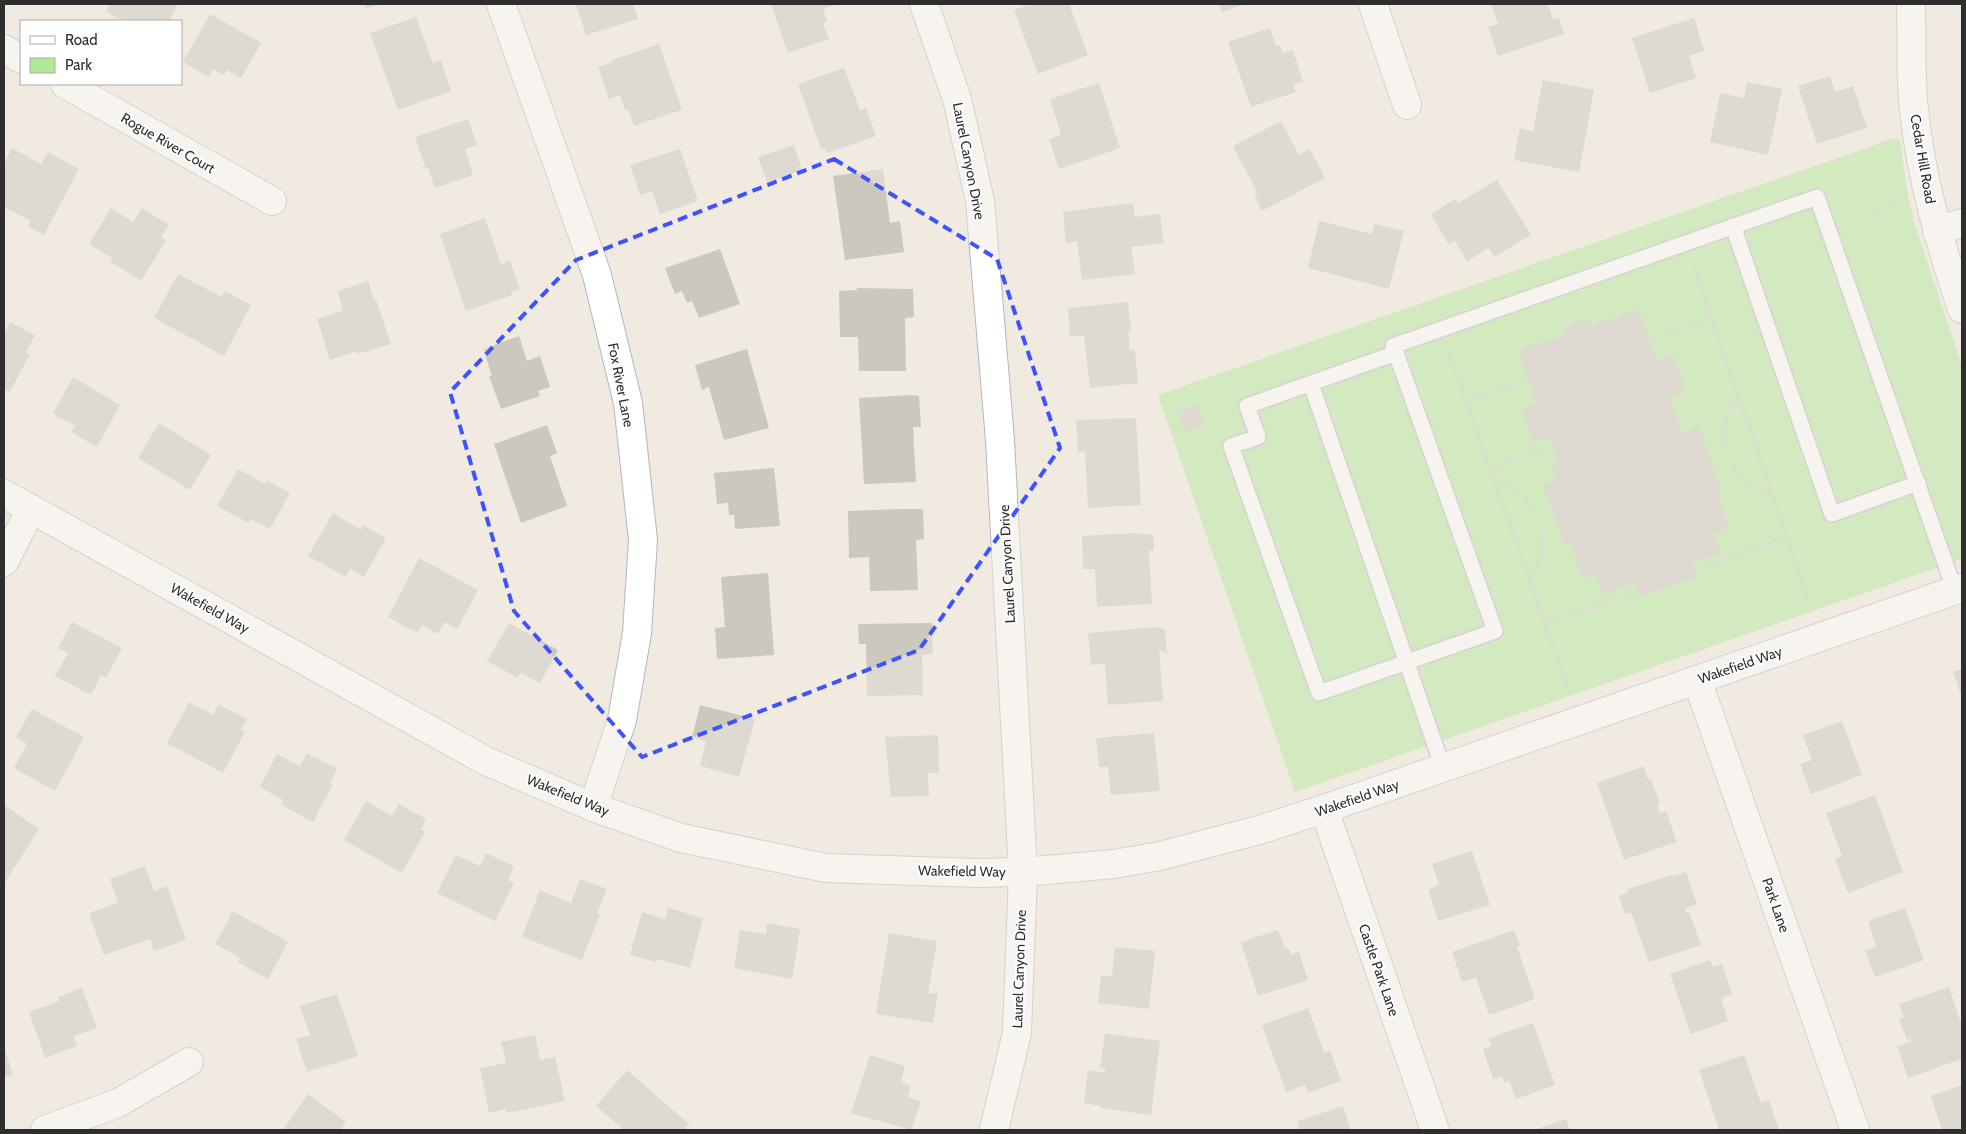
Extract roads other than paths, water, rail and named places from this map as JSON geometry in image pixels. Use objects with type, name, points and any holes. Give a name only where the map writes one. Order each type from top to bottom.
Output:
[{"type":"street","name":"Fox River Lane","points":[[501,4],[596,275],[628,403],[643,540],[637,633],[622,720],[593,807]]},
{"type":"street","name":"Laurel Canyon Drive","points":[[924,4],[957,99],[980,200],[1000,440],[1023,872],[1017,1033],[994,1130]]},
{"type":"street","points":[[1374,4],[1407,105]]},
{"type":"street","name":"Cedar Hill Road","points":[[1911,4],[1914,108],[1922,166],[1950,227],[1962,309]]},
{"type":"street","points":[[4,49],[20,58]]},
{"type":"street","name":"Rogue River Court","points":[[67,85],[272,202]]},
{"type":"street","name":"Wakefield Way","points":[[4,494],[486,761],[593,807],[681,838],[826,868],[978,873],[1023,872],[1114,864],[1160,856],[1259,830],[1324,809],[1958,589]]},
{"type":"street","points":[[4,562],[31,509]]},
{"type":"street","name":"Park Lane","points":[[1697,680],[1855,1130]]},
{"type":"street","name":"Castle Park Lane","points":[[1324,809],[1435,1130]]},
{"type":"street","points":[[45,1130],[118,1104],[189,1062]]},
{"type":"lane","points":[[1396,353],[1247,406],[1258,437],[1231,446],[1319,694],[1495,631],[1396,353],[1393,346],[1817,197],[1918,483],[1958,589]]},
{"type":"lane","points":[[1733,226],[1832,514],[1918,483]]},
{"type":"lane","points":[[1311,384],[1443,768]]}]
